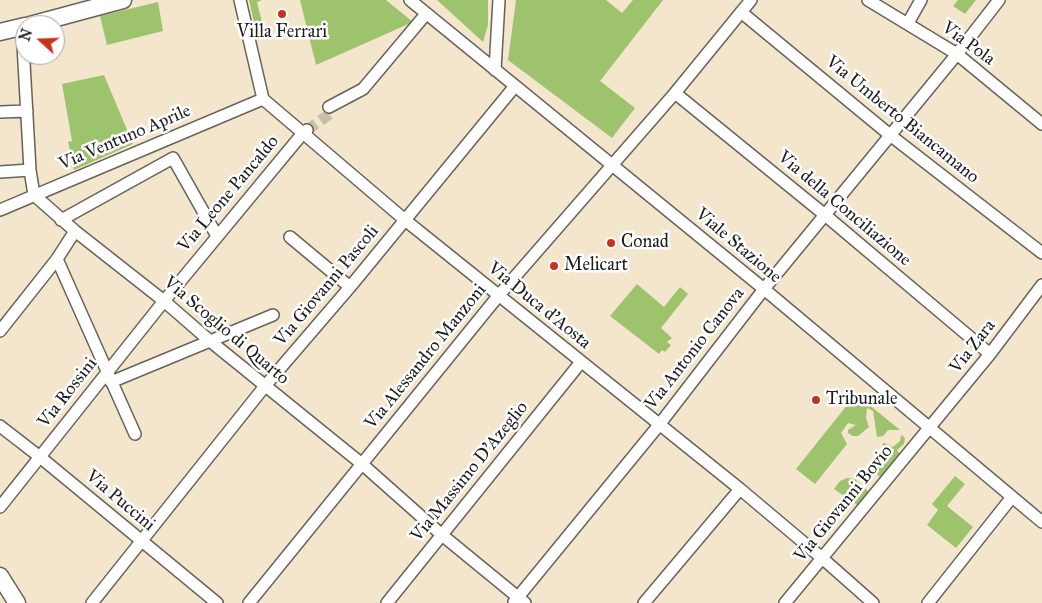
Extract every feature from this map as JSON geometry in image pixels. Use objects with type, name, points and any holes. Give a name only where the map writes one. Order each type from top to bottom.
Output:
[{"type":"street","points":[[240,0],[263,99]]},
{"type":"street","name":"Viale Stazione","points":[[410,0],[612,164],[1042,522]]},
{"type":"street","points":[[495,70],[499,0]]},
{"type":"street","name":"Via Alessandro Manzoni","points":[[249,603],[499,296],[674,94],[751,0]]},
{"type":"street","name":"Via Pola","points":[[868,0],[957,54],[1042,124]]},
{"type":"street","points":[[908,23],[921,0]]},
{"type":"street","name":"Via Antonio Canova","points":[[518,601],[764,290],[999,0]]},
{"type":"street","points":[[64,15],[113,1]]},
{"type":"street","name":"Via Umberto Biancamano","points":[[742,12],[890,135],[1042,253]]},
{"type":"street","points":[[331,109],[363,89],[426,14]]},
{"type":"street","points":[[0,32],[15,29]]},
{"type":"street","points":[[26,65],[30,170],[34,195]]},
{"type":"street","name":"Via Giovanni Pascoli","points":[[92,603],[265,386],[350,287],[516,86]]},
{"type":"street","name":"Via della Conciliazione","points":[[674,94],[825,215],[990,354]]},
{"type":"street","name":"Via Duca d'Aosta","points":[[263,99],[303,129],[405,220],[740,489],[873,603]]},
{"type":"street","name":"Via Ventuno Aprile","points":[[0,210],[263,99]]},
{"type":"street","points":[[0,112],[27,111]]},
{"type":"street","name":"Via Leone Pancaldo","points":[[164,301],[303,129]]},
{"type":"street","points":[[61,220],[173,158],[217,236]]},
{"type":"street","points":[[0,172],[30,170]]},
{"type":"street","name":"Via Scoglio di Quarto","points":[[34,195],[75,232],[164,301],[210,341],[362,464],[518,601]]},
{"type":"street","points":[[0,331],[57,259],[75,232]]},
{"type":"street","points":[[290,237],[350,287]]},
{"type":"street","points":[[57,259],[135,434]]},
{"type":"street","name":"Via Zara","points":[[929,428],[990,354],[1042,285]]},
{"type":"street","name":"Via Rossini","points":[[0,507],[109,377],[164,301]]},
{"type":"street","points":[[109,377],[210,341],[273,315]]},
{"type":"street","name":"Via Massimo D'Azeglio","points":[[387,603],[581,362]]},
{"type":"street","name":"Via Puccini","points":[[0,426],[217,603]]},
{"type":"street","name":"Via Giovanni Bovio","points":[[786,603],[929,428]]},
{"type":"street","points":[[644,603],[740,489]]},
{"type":"street","points":[[928,603],[1012,497]]},
{"type":"street","points":[[0,576],[17,603]]},
{"type":"green space","points":[[249,0],[262,0],[257,2],[266,38],[258,40]]},
{"type":"green space","points":[[300,0],[386,0],[413,22],[316,65]]},
{"type":"green space","points":[[437,0],[488,0],[488,25],[483,42]]},
{"type":"green space","points":[[516,0],[606,0],[622,13],[633,0],[663,0],[600,81],[635,108],[612,138],[508,60]]},
{"type":"green space","points":[[958,0],[976,0],[965,14],[953,6]]},
{"type":"green space","points":[[158,2],[163,31],[107,45],[100,16]]},
{"type":"green space","points":[[104,75],[133,144],[74,170],[68,142],[72,141],[62,84]]},
{"type":"green space","points":[[637,284],[664,307],[680,287],[688,294],[661,328],[672,338],[667,342],[671,345],[665,352],[662,350],[659,354],[610,316]]},
{"type":"green space","points":[[856,394],[900,430],[888,430],[883,436],[877,437],[873,411],[867,408],[866,418],[869,427],[858,436],[853,436],[848,433],[848,430],[856,425],[848,423],[841,433],[847,444],[815,484],[796,469]]},
{"type":"green space","points":[[901,435],[905,439],[904,444],[897,450],[900,454],[881,478],[872,470],[888,452],[894,451],[894,449],[887,449],[882,444],[893,447],[900,441]]},
{"type":"green space","points":[[955,476],[965,484],[947,506],[973,527],[956,548],[927,525],[938,510],[932,504]]},
{"type":"green space","points":[[847,478],[855,479],[869,492],[859,506],[834,489],[840,481]]},
{"type":"tunnel","points":[[307,130],[334,111]]},
{"type":"place","name":"Villa Ferrari","points":[[282,14]]},
{"type":"place","name":"Conad","points":[[611,243]]},
{"type":"place","name":"Melicart","points":[[554,266]]},
{"type":"place","name":"Tribunale","points":[[816,400]]}]
